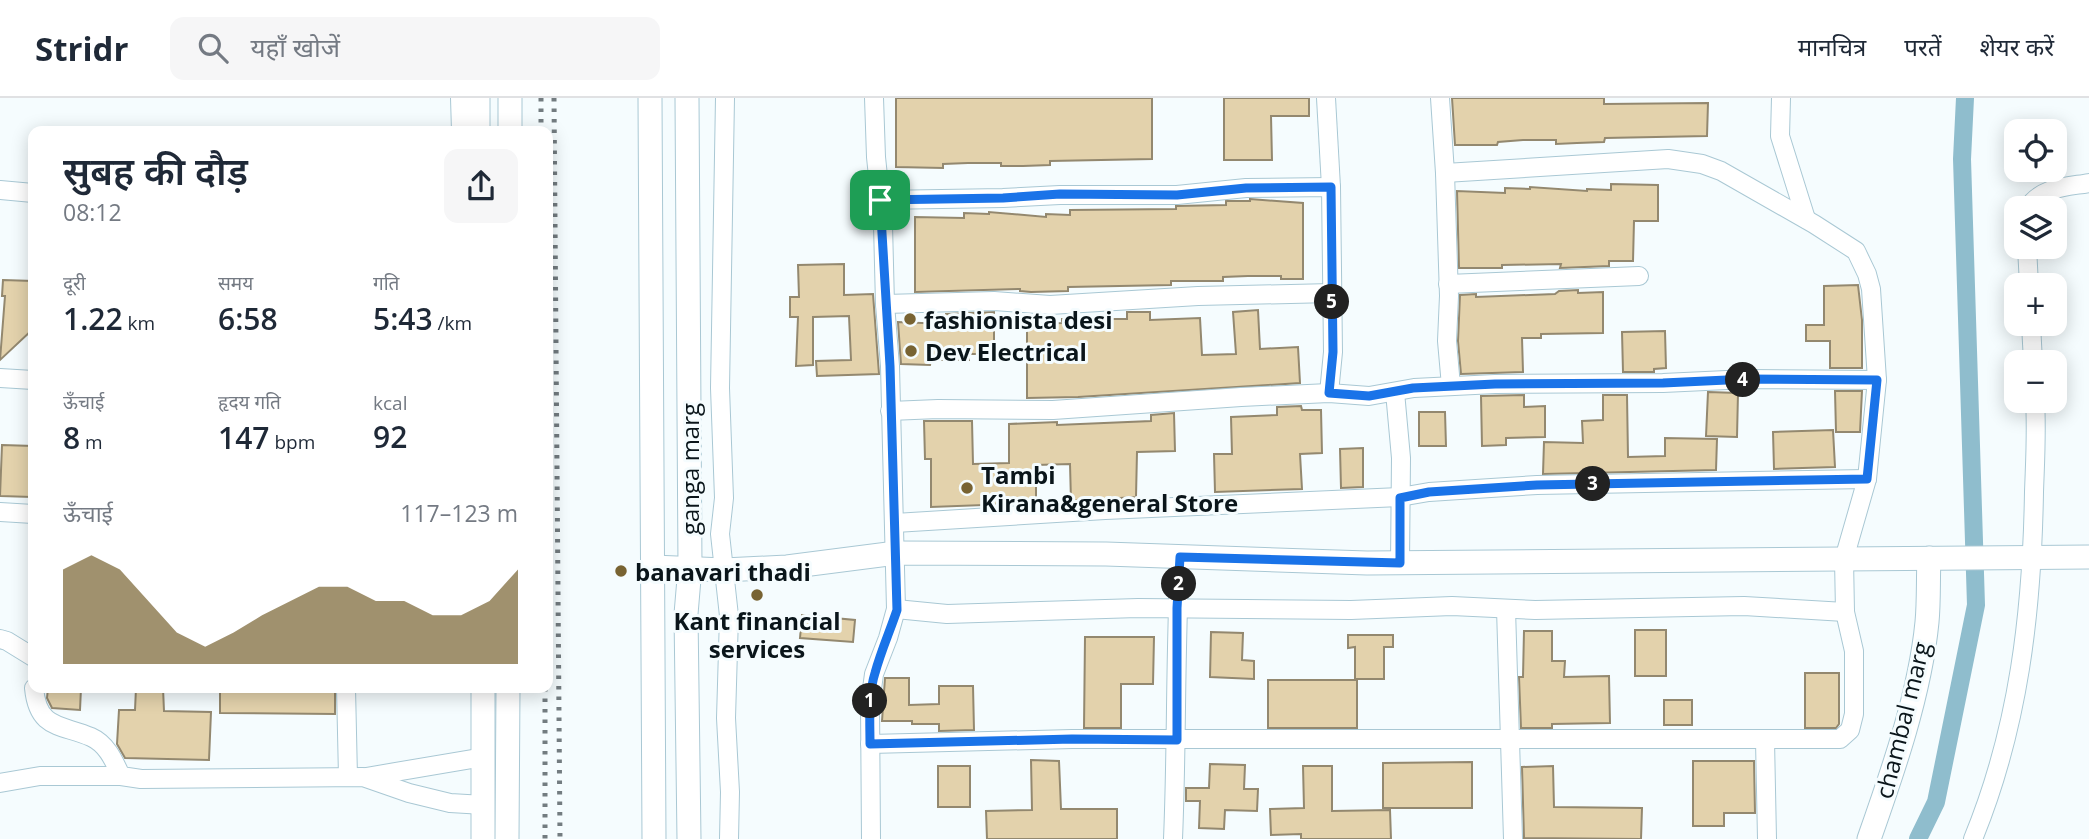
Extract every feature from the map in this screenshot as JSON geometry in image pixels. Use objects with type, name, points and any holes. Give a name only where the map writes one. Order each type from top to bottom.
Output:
[{"type":"street","points":[[460,98],[461,126]]},
{"type":"street","points":[[478,98],[478,126]]},
{"type":"street","points":[[510,98],[510,126]]},
{"type":"street","name":"ganga marg","points":[[650,98],[654,839]]},
{"type":"street","name":"ganga marg","points":[[687,98],[690,567],[686,614],[689,839]]},
{"type":"street","points":[[725,98],[720,388],[724,498],[720,534],[729,616],[726,718],[730,792],[729,839]]},
{"type":"street","points":[[871,839],[870,704],[874,674],[897,610],[890,366],[874,98]]},
{"type":"street","points":[[1326,98],[1331,187],[1333,352],[1329,393]]},
{"type":"street","points":[[1440,98],[1445,173],[1447,341],[1451,386]]},
{"type":"street","points":[[1781,98],[1780,136],[1806,219]]},
{"type":"street","points":[[870,744],[1072,739],[1840,739],[1850,730],[1854,714],[1854,651],[1844,612],[1844,559],[1867,479],[1877,380],[1871,289],[1856,251],[1806,219],[1721,171],[1702,164],[1668,159],[1445,173]]},
{"type":"street","points":[[2038,196],[2047,191],[2089,183]]},
{"type":"street","points":[[880,200],[1060,194],[1177,195],[1246,188],[1331,187]]},
{"type":"street","points":[[0,190],[28,193]]},
{"type":"street","points":[[1448,284],[1639,276]]},
{"type":"street","points":[[885,304],[994,301],[1050,305],[1198,296],[1332,293]]},
{"type":"street","points":[[0,378],[28,380]]},
{"type":"street","points":[[890,411],[950,408],[1053,410],[1329,393],[1369,396],[1413,388],[1451,386],[1748,379],[1877,380]]},
{"type":"street","points":[[1395,392],[1401,458],[1400,563]]},
{"type":"street","points":[[1973,839],[1988,803],[2009,725],[2025,645],[2023,556],[2034,413]]},
{"type":"street","points":[[895,523],[1105,510],[1400,498],[1429,492],[1537,485],[1867,479]]},
{"type":"street","points":[[0,512],[28,514]]},
{"type":"street","points":[[653,567],[724,570],[787,567],[896,553],[1106,554],[1400,563],[2089,556]]},
{"type":"street","points":[[1172,839],[1177,740],[1177,608],[1180,557]]},
{"type":"street","name":"chambal marg","points":[[1869,839],[1901,739],[1919,667],[1927,623],[1929,558]]},
{"type":"street","points":[[897,610],[947,614],[1177,608],[1351,610],[1452,606],[1745,606],[1844,612]]},
{"type":"street","points":[[1506,608],[1513,839]]},
{"type":"street","points":[[0,639],[28,654]]},
{"type":"street","points":[[34,693],[35,702],[50,723],[93,738],[109,753],[121,776]]},
{"type":"street","points":[[347,693],[356,777]]},
{"type":"street","points":[[483,693],[483,839]]},
{"type":"street","points":[[507,839],[508,693]]},
{"type":"street","points":[[1765,740],[1767,839]]},
{"type":"street","points":[[0,783],[40,776],[121,776],[141,779],[356,777],[484,757]]},
{"type":"street","points":[[356,777],[450,803],[484,805]]},
{"type":"building","points":[[896,98],[1152,98],[1152,159],[1050,161],[1050,165],[1023,166],[968,163],[943,164],[943,168],[896,167]]},
{"type":"building","points":[[1224,98],[1309,98],[1309,116],[1271,116],[1272,160],[1224,160]]},
{"type":"building","points":[[1452,98],[1604,98],[1604,104],[1708,103],[1707,136],[1605,138],[1604,142],[1556,144],[1556,140],[1523,140],[1498,142],[1497,145],[1455,145]]},
{"type":"building","points":[[1611,184],[1658,185],[1658,221],[1634,221],[1633,261],[1609,261],[1609,266],[1560,268],[1561,264],[1459,268],[1457,191],[1505,193],[1505,188],[1530,187],[1611,190]]},
{"type":"building","points":[[1250,199],[1303,203],[1303,279],[1248,276],[1223,277],[1223,281],[1171,281],[1171,285],[1068,287],[1068,291],[1031,292],[1020,289],[915,292],[915,217],[964,218],[964,213],[989,212],[1046,217],[1046,214],[1070,215],[1070,210],[1176,209],[1176,206],[1226,205],[1226,201]]},
{"type":"building","points":[[844,264],[844,295],[873,294],[879,374],[817,376],[816,361],[851,360],[849,316],[813,317],[813,365],[796,366],[798,317],[790,317],[790,297],[799,297],[798,265]]},
{"type":"building","points":[[3,280],[28,281],[28,334],[0,360],[5,296],[2,296]]},
{"type":"building","points":[[1858,285],[1862,320],[1862,368],[1830,368],[1830,341],[1806,341],[1806,325],[1824,325],[1824,286]]},
{"type":"building","points":[[1578,290],[1578,293],[1603,292],[1603,333],[1541,334],[1541,338],[1522,338],[1523,372],[1461,374],[1458,341],[1460,295],[1476,294],[1476,297],[1555,294],[1559,291]]},
{"type":"building","points":[[1258,310],[1260,349],[1298,347],[1300,383],[1027,398],[1027,324],[1062,323],[1062,319],[1127,319],[1127,312],[1150,312],[1150,320],[1200,318],[1202,355],[1236,354],[1233,312]]},
{"type":"building","points":[[994,312],[994,354],[969,354],[969,360],[931,360],[930,365],[901,364],[898,322],[946,324],[946,314]]},
{"type":"building","points":[[1665,331],[1666,368],[1654,369],[1654,372],[1623,372],[1622,332]]},
{"type":"building","points":[[1835,391],[1862,391],[1860,432],[1836,432]]},
{"type":"building","points":[[1708,392],[1738,393],[1737,437],[1706,436]]},
{"type":"building","points":[[1524,395],[1524,407],[1545,406],[1545,437],[1506,438],[1506,445],[1482,446],[1481,396]]},
{"type":"building","points":[[1603,395],[1627,395],[1628,457],[1665,456],[1665,438],[1717,439],[1716,470],[1543,474],[1544,442],[1583,443],[1582,421],[1603,420]]},
{"type":"building","points":[[1301,406],[1302,410],[1321,410],[1322,453],[1300,454],[1302,489],[1215,492],[1214,454],[1232,454],[1231,417],[1277,415],[1277,407]]},
{"type":"building","points":[[1419,412],[1445,412],[1446,446],[1419,446]]},
{"type":"building","points":[[1174,413],[1175,451],[1137,452],[1136,497],[1071,501],[1070,464],[1036,465],[1036,503],[931,507],[931,459],[925,459],[924,421],[972,421],[973,464],[1009,463],[1009,424],[1151,421],[1151,415]]},
{"type":"building","points":[[1833,430],[1835,467],[1774,469],[1773,432]]},
{"type":"building","points":[[2,445],[28,446],[28,497],[0,496]]},
{"type":"building","points":[[1363,448],[1363,487],[1341,488],[1340,449]]},
{"type":"building","points":[[802,615],[855,620],[853,642],[800,638]]},
{"type":"building","points":[[1635,630],[1666,630],[1666,676],[1635,676]]},
{"type":"building","points":[[1524,631],[1552,631],[1552,661],[1565,661],[1564,677],[1609,676],[1610,723],[1552,724],[1552,728],[1521,728],[1519,677],[1523,677]]},
{"type":"building","points":[[1211,632],[1243,633],[1242,660],[1254,661],[1254,679],[1210,677]]},
{"type":"building","points":[[1348,635],[1393,635],[1393,647],[1384,647],[1384,679],[1355,679],[1355,647],[1348,648]]},
{"type":"building","points":[[1085,637],[1154,637],[1153,684],[1121,684],[1121,728],[1084,728]]},
{"type":"building","points":[[1805,673],[1839,673],[1839,724],[1836,728],[1805,728]]},
{"type":"building","points":[[885,678],[909,678],[909,705],[939,704],[939,686],[973,686],[974,730],[939,731],[939,724],[882,721]]},
{"type":"building","points":[[1268,680],[1357,680],[1357,728],[1268,728]]},
{"type":"building","points":[[48,693],[81,693],[80,710],[52,708]]},
{"type":"building","points":[[136,693],[163,693],[164,711],[211,712],[209,760],[125,758],[117,744],[119,710],[135,710]]},
{"type":"building","points":[[220,693],[335,693],[335,714],[220,713]]},
{"type":"building","points":[[1664,700],[1692,700],[1692,725],[1664,725]]},
{"type":"building","points":[[1031,760],[1059,761],[1061,809],[1117,809],[1117,839],[987,839],[986,811],[1032,810]]},
{"type":"building","points":[[1693,761],[1754,761],[1755,813],[1724,813],[1724,826],[1693,826]]},
{"type":"building","points":[[1472,762],[1472,808],[1383,808],[1383,763]]},
{"type":"building","points":[[1210,764],[1245,765],[1244,789],[1258,789],[1257,811],[1225,810],[1224,829],[1199,828],[1200,801],[1186,801],[1186,788],[1209,788]]},
{"type":"building","points":[[938,766],[970,766],[970,807],[938,807]]},
{"type":"building","points":[[1303,766],[1332,766],[1332,811],[1390,810],[1391,839],[1301,839],[1301,834],[1271,835],[1270,809],[1304,808]]},
{"type":"building","points":[[1553,766],[1554,807],[1642,808],[1641,839],[1524,838],[1522,767]]},
{"type":"waterway","points":[[1918,839],[1936,802],[1976,605],[1962,159],[1965,98]]},
{"type":"railway","points":[[541,98],[541,126]]},
{"type":"railway","points":[[554,98],[560,839]]},
{"type":"railway","points":[[545,693],[545,839]]},
{"type":"place","name":"fashionista desi","points":[[910,319]]},
{"type":"place","name":"Dev Electrical","points":[[911,351]]},
{"type":"place","name":"Tambi Kirana&general Store","points":[[967,488]]},
{"type":"place","name":"banavari thadi","points":[[621,571]]},
{"type":"place","name":"Kant financial services","points":[[757,595]]},
{"type":"route","points":[[1331,187],[1333,352],[1329,393],[1369,396],[1413,388],[1495,384],[1663,383],[1748,379],[1877,380],[1867,479],[1537,485],[1429,492],[1400,498],[1400,563],[1180,557],[1177,608],[1177,740],[1072,739],[870,744],[870,704],[874,674],[897,610],[890,366],[880,200],[1060,194],[1177,195],[1246,188],[1331,187]]}]
